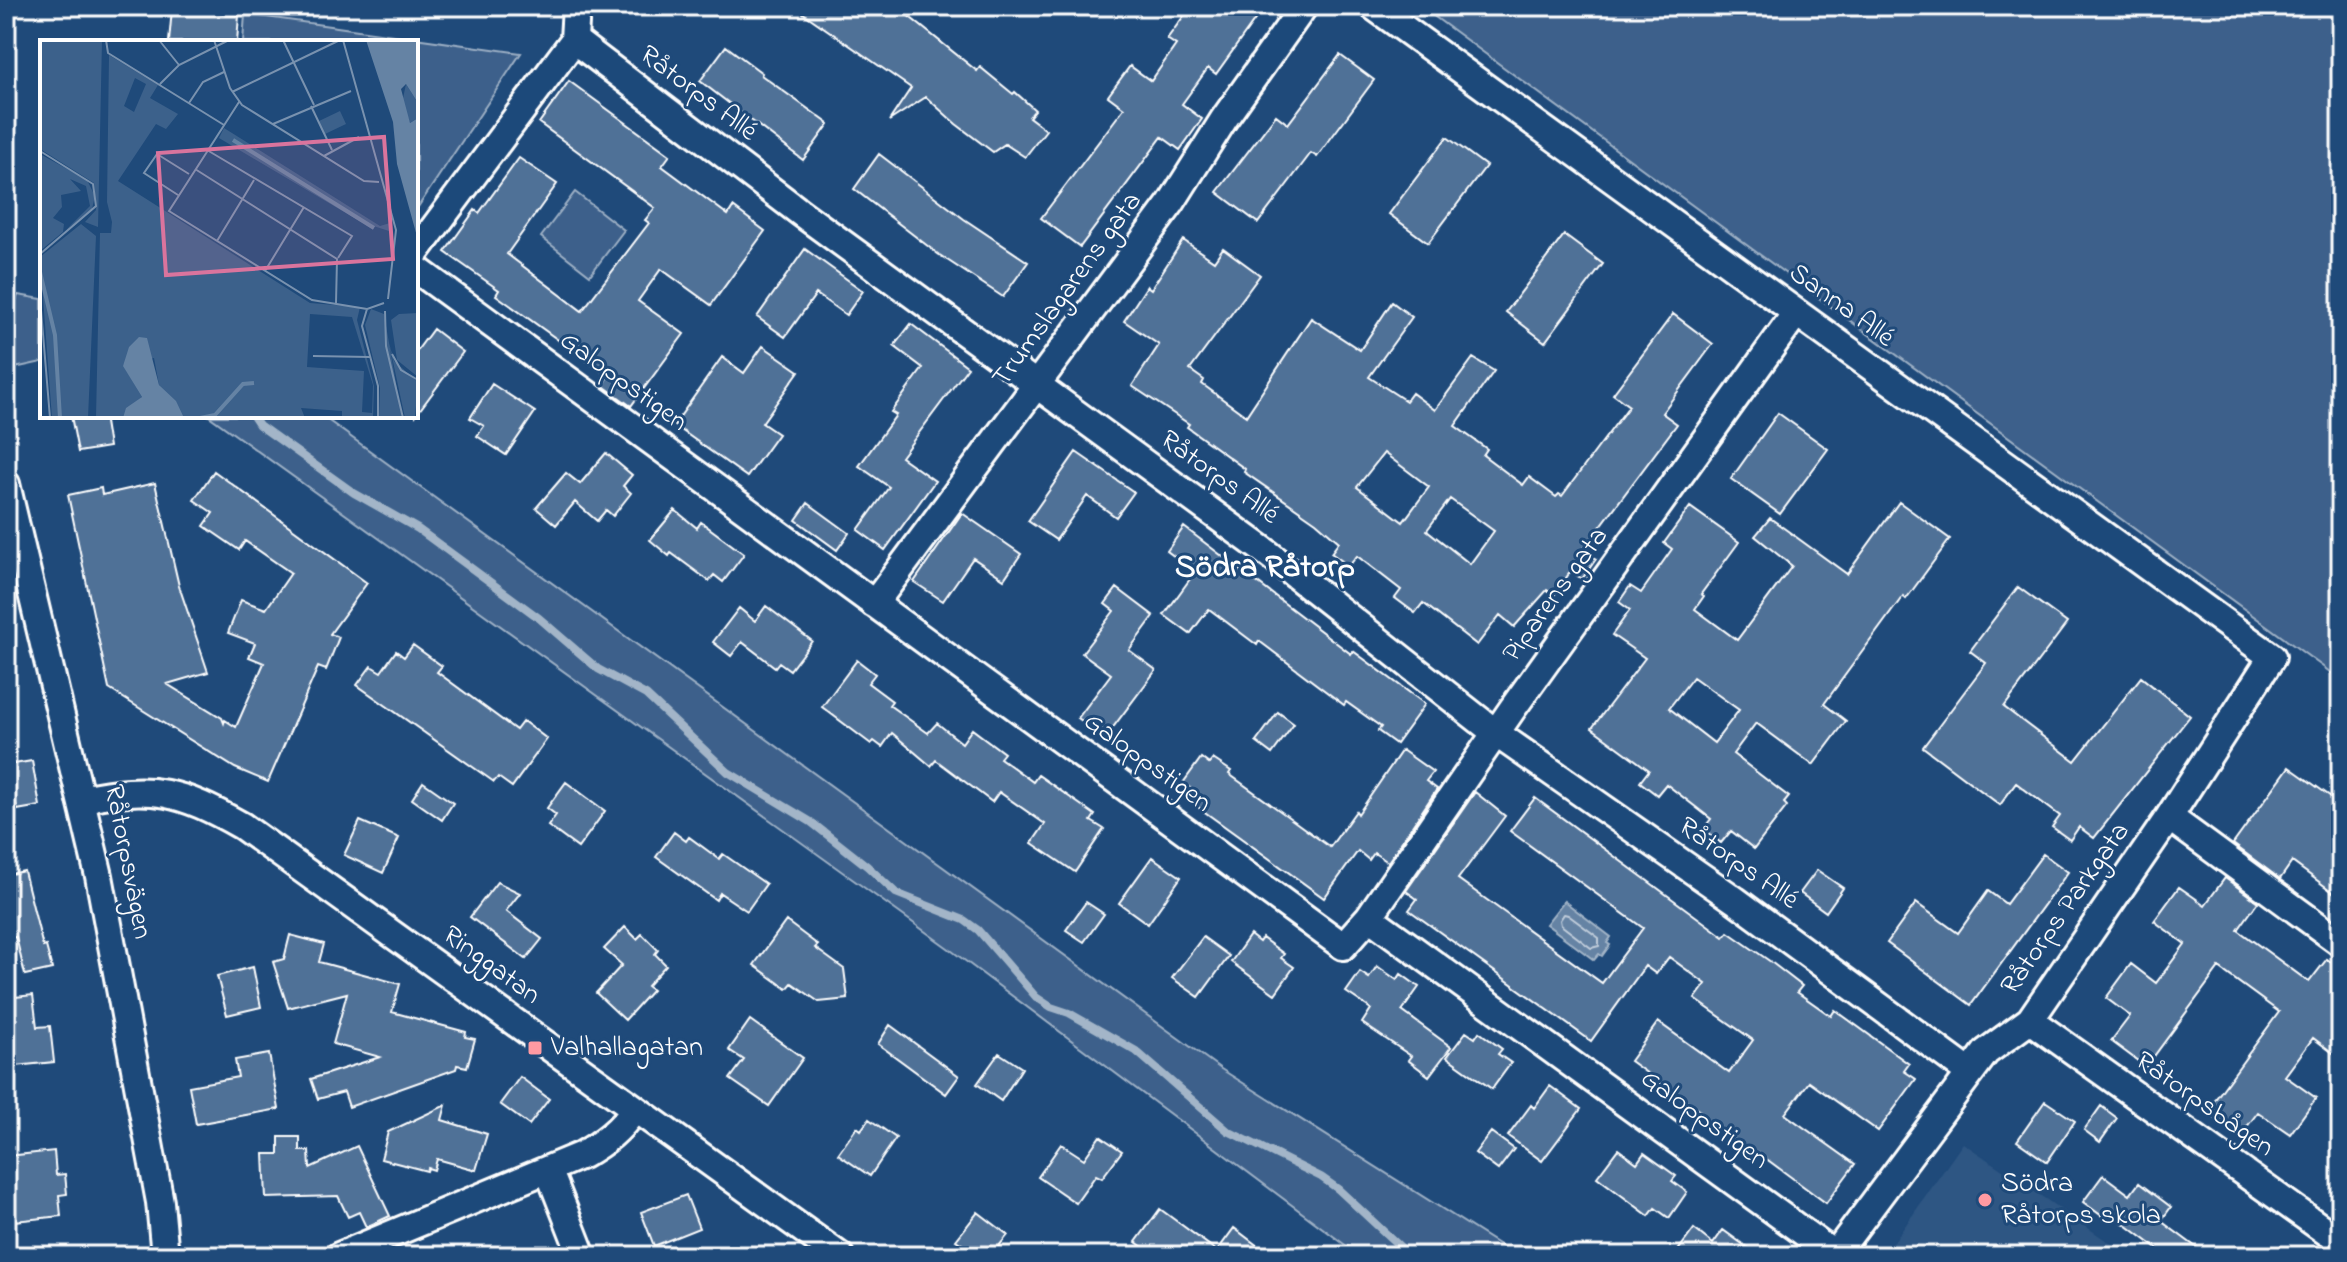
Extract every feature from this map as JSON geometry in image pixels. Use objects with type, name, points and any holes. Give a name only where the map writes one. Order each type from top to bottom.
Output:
[{"type":"street","points":[[418,249],[574,40],[576,6]]},
{"type":"street","name":"Trumslagarens gata","points":[[874,604],[1171,203],[1224,119],[1304,6]]},
{"type":"street","name":"Sanna Allé","points":[[1373,6],[2272,657]]},
{"type":"street","name":"Råtorps Allé","points":[[574,40],[801,213],[1266,552],[1497,734],[1735,900],[1970,1073]]},
{"type":"street","name":"Galoppstigen","points":[[418,270],[1343,946],[1369,917],[1834,1256]]},
{"type":"street","name":"Piparens gata","points":[[1369,917],[1796,313]]},
{"type":"street","name":"Råtorpsvägen","points":[[6,484],[99,876],[157,1187],[165,1256]]},
{"type":"street","name":"Råtorps Parkgata","points":[[1834,1256],[1986,1052],[2030,1020],[2169,817],[2272,657]]},
{"type":"street","name":"Ringgatan","points":[[82,799],[122,790],[175,795],[208,807],[242,826],[840,1256]]},
{"type":"street","points":[[2169,817],[2341,943]]},
{"type":"street","name":"Råtorpsbågen","points":[[2030,1020],[2341,1242]]},
{"type":"street","points":[[339,1256],[605,1143],[620,1130],[635,1109]]},
{"type":"street","points":[[548,1169],[582,1256]]},
{"type":"shaded area","points":[[1420,6],[2341,6],[2341,680]]},
{"type":"shaded area","points":[[245,14],[521,53],[418,207],[418,40],[243,40]]},
{"type":"shaded area","points":[[575,192],[624,230],[590,275],[541,237]]},
{"type":"shaded area","points":[[18,295],[40,299],[40,362],[6,370],[12,312]]},
{"type":"shaded area","points":[[212,418],[325,418],[1221,1069],[1517,1256],[1360,1256],[948,948]]},
{"type":"shaded area","name":"Södra Råtorps skola","points":[[1963,1143],[2129,1256],[1884,1256]]},
{"type":"water","points":[[1564,901],[1611,937],[1607,943],[1610,945],[1602,956],[1599,954],[1594,960],[1546,924]]},
{"type":"building","points":[[793,6],[896,6],[977,71],[980,67],[1013,94],[1015,92],[1035,110],[1029,117],[1046,130],[1025,157],[1005,144],[993,152],[926,97],[889,121],[911,88]]},
{"type":"building","points":[[1191,6],[1247,6],[1259,14],[1216,74],[1208,68],[1182,104],[1202,119],[1180,150],[1162,137],[1080,247],[1041,218],[1124,108],[1108,96],[1130,66],[1151,81],[1176,45],[1167,39]]},
{"type":"building","points":[[172,9],[239,15],[237,40],[169,40]]},
{"type":"building","points":[[726,46],[829,124],[803,160],[700,81]]},
{"type":"building","points":[[1340,55],[1374,80],[1317,157],[1311,153],[1258,223],[1217,192],[1276,115],[1288,124]]},
{"type":"building","points":[[569,81],[670,155],[662,166],[728,215],[733,207],[765,231],[711,305],[661,269],[638,301],[684,334],[631,406],[602,385],[608,376],[496,295],[499,290],[445,252],[475,210],[479,213],[519,158],[557,184],[507,254],[582,311],[649,223],[645,220],[655,208],[539,123]]},
{"type":"building","points":[[1447,137],[1486,166],[1428,243],[1389,214]]},
{"type":"building","points":[[879,154],[964,219],[1028,262],[1003,297],[938,254],[854,189]]},
{"type":"building","points":[[1564,235],[1603,264],[1545,342],[1506,312]]},
{"type":"building","points":[[1183,240],[1214,261],[1223,248],[1260,275],[1190,370],[1204,380],[1202,384],[1246,416],[1311,318],[1360,350],[1392,302],[1412,317],[1369,377],[1406,401],[1412,393],[1435,410],[1473,358],[1494,371],[1455,426],[1487,449],[1483,455],[1523,485],[1529,477],[1556,497],[1559,494],[1562,496],[1629,406],[1613,394],[1673,314],[1713,344],[1662,413],[1677,424],[1583,550],[1596,559],[1582,579],[1571,571],[1554,595],[1547,590],[1514,627],[1500,615],[1477,645],[1423,603],[1415,613],[1395,598],[1401,590],[1357,556],[1349,566],[1331,553],[1339,542],[1316,522],[1244,472],[1245,469],[1187,427],[1189,424],[1132,386],[1159,345],[1124,321],[1147,286],[1151,289]],"holes":[[[1384,453],[1429,487],[1403,522],[1357,487]],[[1450,499],[1494,531],[1470,564],[1427,530]]]},
{"type":"building","points":[[805,249],[863,291],[846,315],[816,294],[785,337],[757,317]]},
{"type":"building","points":[[911,324],[968,367],[901,457],[935,481],[885,550],[858,530],[889,487],[859,466],[896,415],[891,412],[923,368],[894,346]]},
{"type":"building","points":[[433,329],[463,352],[418,412],[418,349]]},
{"type":"building","points":[[763,346],[799,371],[762,423],[778,434],[747,477],[674,425],[722,357],[744,373]]},
{"type":"building","points":[[492,384],[535,412],[506,455],[477,436],[484,426],[470,418]]},
{"type":"building","points":[[1778,413],[1828,449],[1780,514],[1731,479]]},
{"type":"building","points":[[71,418],[104,418],[109,447],[78,452]]},
{"type":"building","points":[[1076,452],[1134,492],[1116,517],[1087,496],[1056,540],[1028,521]]},
{"type":"building","points":[[606,453],[632,475],[623,486],[631,493],[613,516],[606,510],[597,521],[575,502],[556,525],[536,508],[566,473],[580,484]]},
{"type":"building","points":[[214,471],[367,583],[330,634],[339,637],[326,670],[318,667],[268,782],[235,768],[109,689],[68,495],[101,488],[102,495],[155,483],[179,586],[208,672],[167,684],[222,718],[224,723],[225,720],[236,727],[264,663],[249,657],[255,643],[228,633],[241,600],[266,609],[291,573],[245,541],[239,550],[204,526],[213,513],[194,500]]},
{"type":"building","points":[[1899,502],[1950,539],[1906,599],[1903,596],[1824,704],[1846,721],[1813,765],[1756,723],[1733,754],[1789,797],[1784,803],[1787,806],[1754,849],[1731,831],[1721,843],[1703,829],[1711,819],[1666,784],[1657,795],[1640,782],[1649,770],[1592,728],[1645,658],[1612,635],[1630,610],[1619,602],[1630,586],[1641,593],[1672,549],[1664,543],[1690,507],[1739,542],[1701,594],[1704,596],[1695,609],[1737,640],[1792,566],[1755,536],[1770,518],[1847,574]],"holes":[[[1693,677],[1739,710],[1714,743],[1669,708]]]},
{"type":"building","points":[[808,503],[849,533],[837,550],[796,520]]},
{"type":"building","points":[[675,510],[697,528],[701,522],[744,554],[723,582],[714,575],[709,581],[650,540]]},
{"type":"building","points":[[962,513],[1021,554],[1004,579],[973,558],[943,601],[914,582]]},
{"type":"building","points":[[1184,527],[1351,654],[1353,651],[1425,704],[1396,744],[1378,731],[1381,727],[1346,702],[1344,705],[1259,641],[1257,645],[1209,609],[1190,634],[1164,615],[1195,572],[1167,551]]},
{"type":"building","points":[[2018,587],[2067,623],[2004,707],[2075,761],[2141,677],[2190,716],[2094,838],[2079,827],[2070,840],[2052,827],[2060,816],[2016,783],[2000,805],[1923,747],[1986,663],[1970,651]]},
{"type":"building","points":[[1117,588],[1154,616],[1129,650],[1156,670],[1105,738],[1078,718],[1111,674],[1082,653],[1114,611],[1105,604]]},
{"type":"building","points":[[766,606],[812,641],[790,670],[779,662],[775,667],[742,642],[731,656],[713,642],[739,608],[755,621]]},
{"type":"building","points":[[413,645],[442,666],[437,672],[516,730],[523,721],[547,739],[512,787],[498,777],[494,782],[357,685],[371,666],[381,672],[396,651],[404,657]]},
{"type":"building","points":[[857,660],[875,674],[868,683],[892,701],[889,705],[928,733],[937,723],[962,743],[972,729],[1004,753],[1000,758],[1033,782],[1038,775],[1095,815],[1091,821],[1104,829],[1075,872],[1032,843],[1045,824],[999,792],[992,802],[936,760],[931,766],[892,733],[882,747],[874,741],[871,744],[822,707]]},
{"type":"building","points":[[1278,712],[1294,724],[1272,754],[1256,742]]},
{"type":"building","points":[[1402,750],[1433,772],[1426,781],[1437,789],[1388,862],[1374,853],[1369,860],[1358,851],[1324,898],[1184,797],[1190,788],[1183,783],[1201,758],[1209,764],[1213,759],[1330,847],[1356,811],[1358,814]]},
{"type":"building","points":[[32,761],[40,806],[17,810],[8,765]]},
{"type":"building","points":[[2289,767],[2341,804],[2341,898],[2292,862],[2280,879],[2233,844]]},
{"type":"building","points":[[423,782],[453,803],[442,820],[412,799]]},
{"type":"building","points":[[566,782],[605,811],[578,848],[548,826],[556,815],[547,808]]},
{"type":"building","points":[[1475,792],[1505,816],[1458,879],[1602,983],[1643,928],[1510,831],[1535,798],[1724,937],[1728,932],[1771,962],[1802,986],[1797,992],[1831,1016],[1835,1010],[1909,1064],[1904,1071],[1916,1079],[1878,1131],[1809,1082],[1785,1114],[1855,1164],[1826,1203],[1757,1152],[1754,1155],[1630,1061],[1658,1022],[1729,1073],[1753,1040],[1695,999],[1706,984],[1669,957],[1656,974],[1645,966],[1591,1041],[1409,910],[1417,899],[1406,891]]},
{"type":"building","points":[[360,821],[399,838],[383,873],[344,855]]},
{"type":"building","points":[[674,832],[686,841],[689,837],[719,859],[723,854],[766,884],[747,911],[720,893],[716,900],[656,857]]},
{"type":"building","points":[[2043,854],[2068,872],[1971,1005],[1887,943],[1916,903],[1958,933],[1988,891],[2006,904]]},
{"type":"building","points":[[1152,857],[1181,877],[1148,924],[1119,903]]},
{"type":"building","points":[[1817,870],[1843,888],[1826,912],[1800,893]]},
{"type":"building","points":[[24,871],[43,947],[46,946],[52,969],[25,975],[16,937],[6,939],[6,875]]},
{"type":"building","points":[[2225,878],[2258,902],[2238,930],[2309,982],[2327,959],[2341,970],[2341,1059],[2313,1038],[2285,1076],[2316,1098],[2290,1134],[2258,1112],[2240,1136],[2206,1112],[2279,1012],[2219,968],[2146,1067],[2111,1041],[2130,1016],[2106,998],[2131,964],[2156,983],[2185,944],[2154,921],[2179,887],[2205,905]]},
{"type":"building","points":[[497,882],[520,893],[506,911],[542,939],[526,959],[470,917]]},
{"type":"building","points":[[1086,902],[1104,914],[1084,942],[1066,930]]},
{"type":"building","points":[[786,921],[844,969],[848,999],[819,1002],[792,983],[787,989],[754,965]]},
{"type":"building","points":[[625,927],[637,939],[642,934],[658,950],[655,954],[666,965],[647,986],[652,990],[625,1020],[596,993],[622,965],[604,949]]},
{"type":"building","points":[[290,935],[324,944],[319,962],[400,984],[392,1012],[466,1032],[465,1037],[475,1039],[467,1067],[457,1065],[456,1069],[349,1107],[344,1092],[318,1099],[311,1079],[380,1057],[333,1044],[347,993],[288,1008],[273,962],[284,959]]},
{"type":"building","points":[[1250,935],[1259,942],[1262,938],[1284,954],[1281,958],[1294,967],[1275,994],[1231,962]]},
{"type":"building","points":[[1203,937],[1229,956],[1199,997],[1172,978]]},
{"type":"building","points":[[1377,966],[1397,980],[1401,974],[1419,987],[1402,1011],[1451,1047],[1429,1076],[1408,1060],[1411,1056],[1362,1023],[1371,1009],[1346,992],[1360,972],[1369,978]]},
{"type":"building","points":[[253,967],[261,1007],[227,1015],[217,976]]},
{"type":"building","points":[[33,995],[37,1027],[50,1026],[54,1062],[6,1067],[6,998]]},
{"type":"building","points":[[750,1020],[803,1058],[769,1106],[730,1079],[744,1060],[729,1050]]},
{"type":"building","points":[[890,1025],[959,1076],[946,1094],[878,1044]]},
{"type":"building","points":[[1466,1032],[1475,1038],[1479,1032],[1502,1049],[1498,1054],[1511,1063],[1492,1089],[1447,1057]]},
{"type":"building","points":[[999,1053],[1022,1068],[1001,1101],[977,1084]]},
{"type":"building","points":[[269,1054],[279,1109],[196,1124],[189,1086],[238,1077],[235,1060]]},
{"type":"building","points":[[520,1077],[549,1099],[529,1125],[500,1104]]},
{"type":"building","points":[[1550,1086],[1581,1109],[1542,1161],[1508,1136]]},
{"type":"building","points":[[2045,1101],[2075,1121],[2047,1162],[2017,1141]]},
{"type":"building","points":[[446,1105],[442,1120],[487,1134],[476,1170],[437,1159],[434,1170],[428,1168],[427,1171],[381,1159],[388,1132]]},
{"type":"building","points":[[2101,1106],[2117,1118],[2100,1142],[2084,1130]]},
{"type":"building","points":[[869,1119],[896,1138],[870,1176],[838,1154],[857,1127],[861,1130]]},
{"type":"building","points":[[1491,1132],[1514,1149],[1498,1170],[1475,1153]]},
{"type":"building","points":[[1100,1136],[1122,1151],[1102,1178],[1096,1175],[1076,1203],[1038,1177],[1061,1144],[1084,1159]]},
{"type":"building","points":[[279,1137],[300,1137],[300,1151],[309,1151],[310,1168],[357,1146],[390,1216],[366,1227],[359,1212],[348,1217],[338,1196],[266,1198],[264,1154],[279,1154]]},
{"type":"building","points":[[1618,1149],[1637,1163],[1644,1153],[1676,1176],[1672,1181],[1687,1192],[1669,1218],[1655,1208],[1649,1216],[1597,1177]]},
{"type":"building","points":[[54,1151],[56,1175],[65,1174],[67,1194],[59,1195],[61,1216],[15,1221],[8,1156]]},
{"type":"building","points":[[2103,1175],[2130,1195],[2139,1183],[2171,1207],[2161,1221],[2208,1256],[2167,1256],[2106,1210],[2102,1216],[2083,1202]]},
{"type":"building","points":[[686,1195],[699,1228],[654,1246],[641,1212]]},
{"type":"building","points":[[1160,1209],[1217,1251],[1234,1228],[1271,1256],[1155,1256],[1136,1242]]},
{"type":"building","points":[[978,1212],[1008,1235],[991,1256],[979,1256],[956,1240]]},
{"type":"building","points":[[1694,1229],[1713,1244],[1723,1230],[1759,1256],[1674,1256]]},
{"type":"waterway","points":[[254,418],[259,425],[354,493],[418,529],[539,618],[598,669],[646,695],[728,772],[811,822],[896,893],[964,920],[978,930],[1036,997],[1136,1051],[1228,1131],[1321,1177],[1338,1189],[1410,1256]]},
{"type":"place","name":"Valhallagatan","points":[[535,1048]]},
{"type":"place","name":"Södra Råtorps skola","points":[[1985,1200]]},
{"type":"district","name":"Södra Råtorp","points":[[1265,568]]}]
